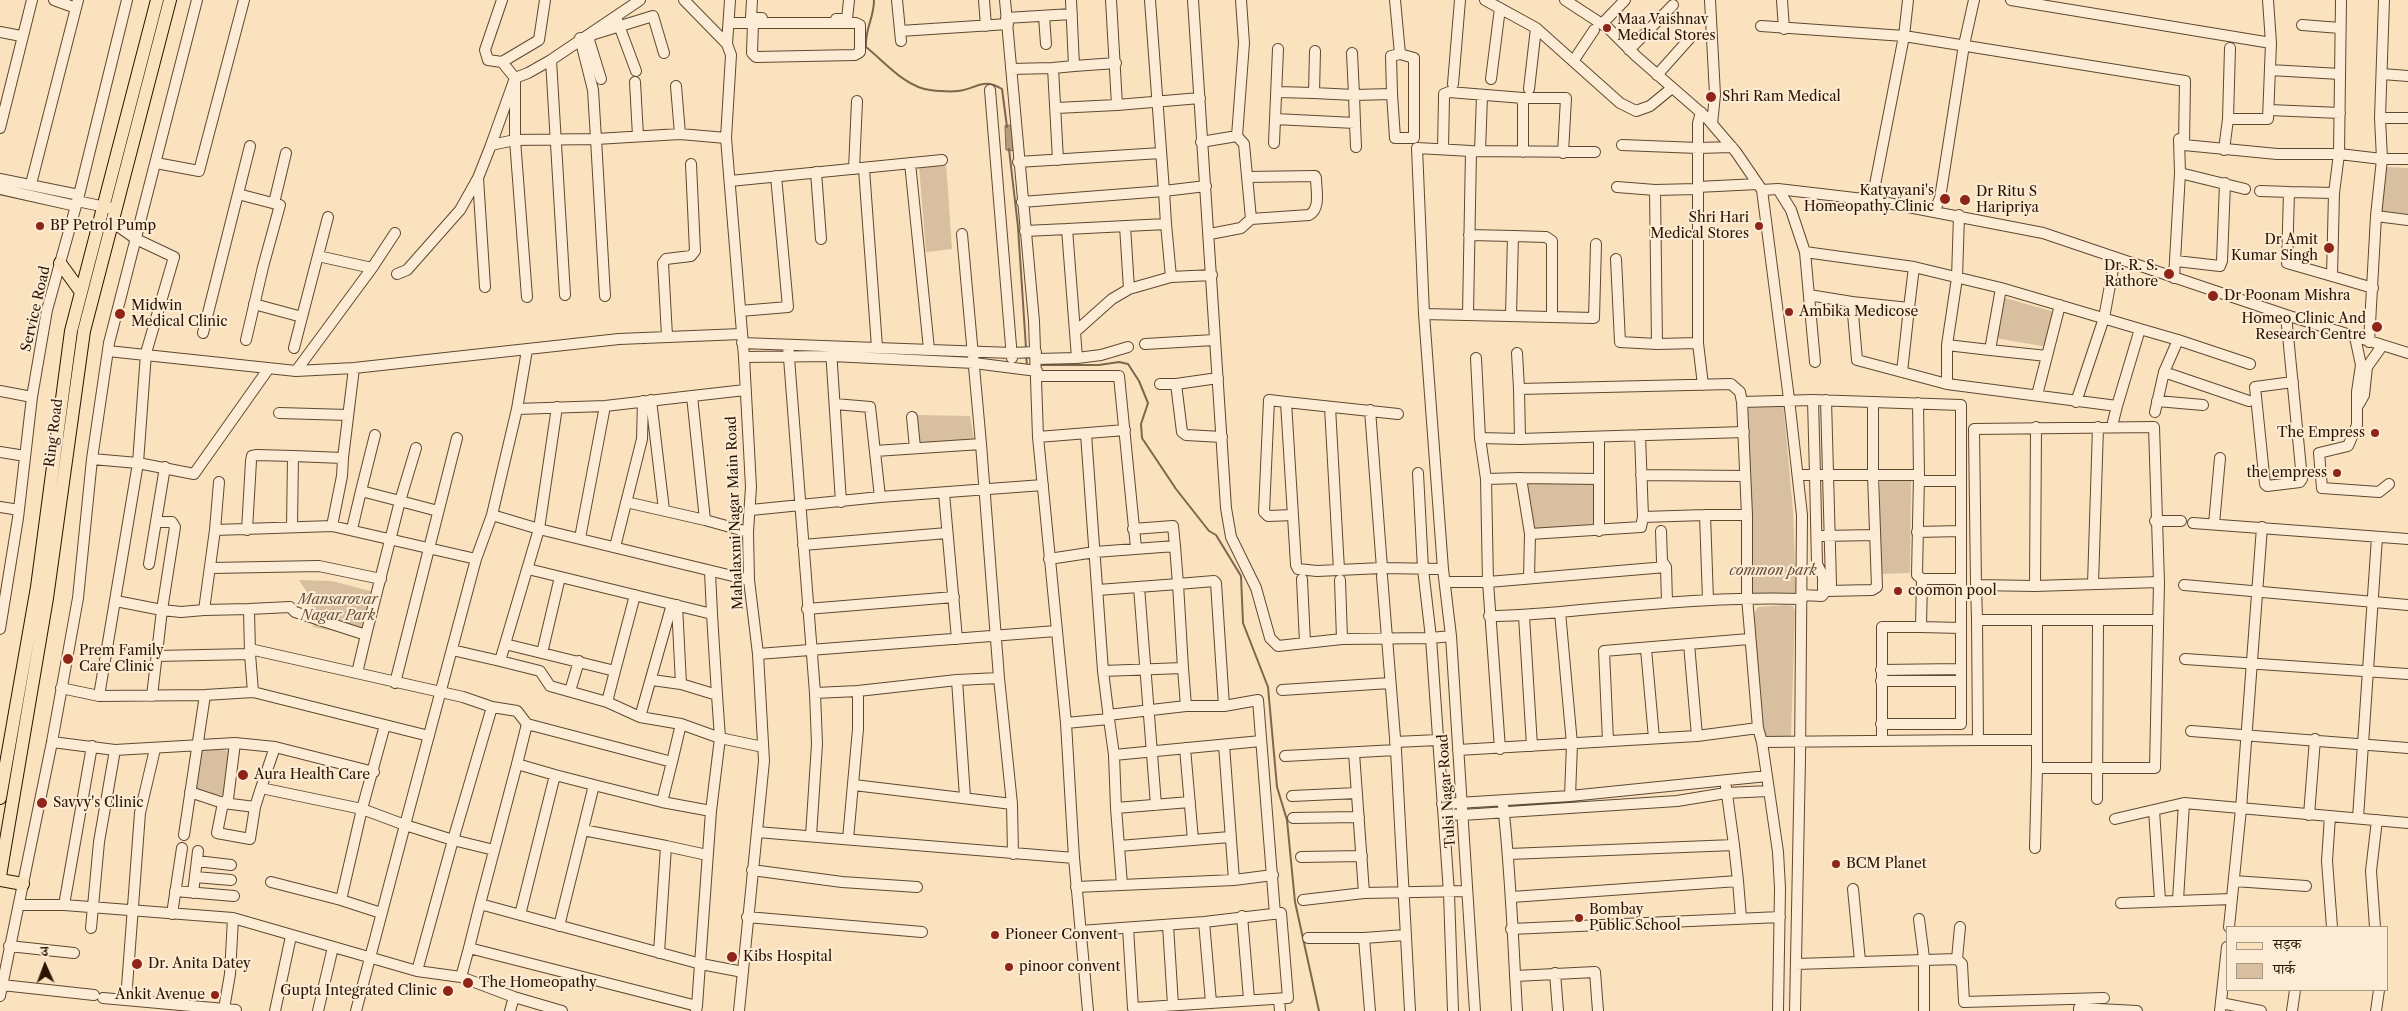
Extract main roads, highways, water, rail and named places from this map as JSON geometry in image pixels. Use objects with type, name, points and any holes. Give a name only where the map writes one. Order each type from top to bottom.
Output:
[{"type":"main road","name":"Ring Road","points":[[0,878],[47,598],[76,374],[84,331],[112,222],[110,208],[157,0]]},
{"type":"main road","name":"Ring Road","points":[[0,798],[37,587],[71,331],[81,292],[110,208],[170,0]]},
{"type":"main road","points":[[60,263],[81,292]]},
{"type":"main road","points":[[0,878],[23,884]]},
{"type":"waterway","points":[[874,0],[866,47],[904,79],[921,88],[937,91],[955,91],[989,84],[1002,89],[1007,127]]},
{"type":"waterway","points":[[1009,149],[1018,227],[1026,348]]},
{"type":"waterway","points":[[1026,355],[1027,366]]},
{"type":"waterway","points":[[1039,365],[1099,365],[1119,362],[1128,364],[1139,381],[1148,403],[1141,424],[1142,438],[1176,489],[1209,531],[1216,535],[1241,576],[1243,623],[1268,687],[1277,787],[1287,820],[1295,902],[1319,1011]]},
{"type":"place","name":"Maa Vaishnav Medical Stores","points":[[1607,28]]},
{"type":"place","name":"Shri Ram Medical","points":[[1711,97]]},
{"type":"place","name":"Katyayani's Homeopathy Clinic","points":[[1945,199]]},
{"type":"place","name":"Dr Ritu S Haripriya","points":[[1965,200]]},
{"type":"place","name":"BP Petrol Pump","points":[[40,226]]},
{"type":"place","name":"Shri Hari Medical Stores","points":[[1759,226]]},
{"type":"place","name":"Dr Amit Kumar Singh","points":[[2329,248]]},
{"type":"place","name":"Dr. R. S. Rathore","points":[[2169,274]]},
{"type":"place","name":"Dr Poonam Mishra","points":[[2213,296]]},
{"type":"place","name":"Ambika Medicose","points":[[1789,312]]},
{"type":"place","name":"Midwin Medical Clinic","points":[[120,314]]},
{"type":"place","name":"Homeo Clinic And Research Centre","points":[[2377,327]]},
{"type":"place","name":"The Empress","points":[[2375,433]]},
{"type":"place","name":"the empress","points":[[2337,473]]},
{"type":"place","name":"coomon pool","points":[[1898,591]]},
{"type":"place","name":"Prem Family Care Clinic","points":[[68,659]]},
{"type":"place","name":"Aura Health Care","points":[[243,775]]},
{"type":"place","name":"Savvy's Clinic","points":[[42,803]]},
{"type":"place","name":"BCM Planet","points":[[1836,864]]},
{"type":"place","name":"Bombay Public School","points":[[1579,918]]},
{"type":"place","name":"Pioneer Convent","points":[[995,935]]},
{"type":"place","name":"Kibs Hospital","points":[[732,957]]},
{"type":"place","name":"Dr. Anita Datey","points":[[137,964]]},
{"type":"place","name":"pinoor convent","points":[[1009,967]]},
{"type":"place","name":"The Homeopathy","points":[[468,983]]},
{"type":"place","name":"Gupta Integrated Clinic","points":[[448,991]]},
{"type":"place","name":"Ankit Avenue","points":[[215,995]]},
{"type":"park label","name":"common park","points":[[1773,571]]},
{"type":"park label","name":"Mansarovar Nagar Park","points":[[338,608]]}]
